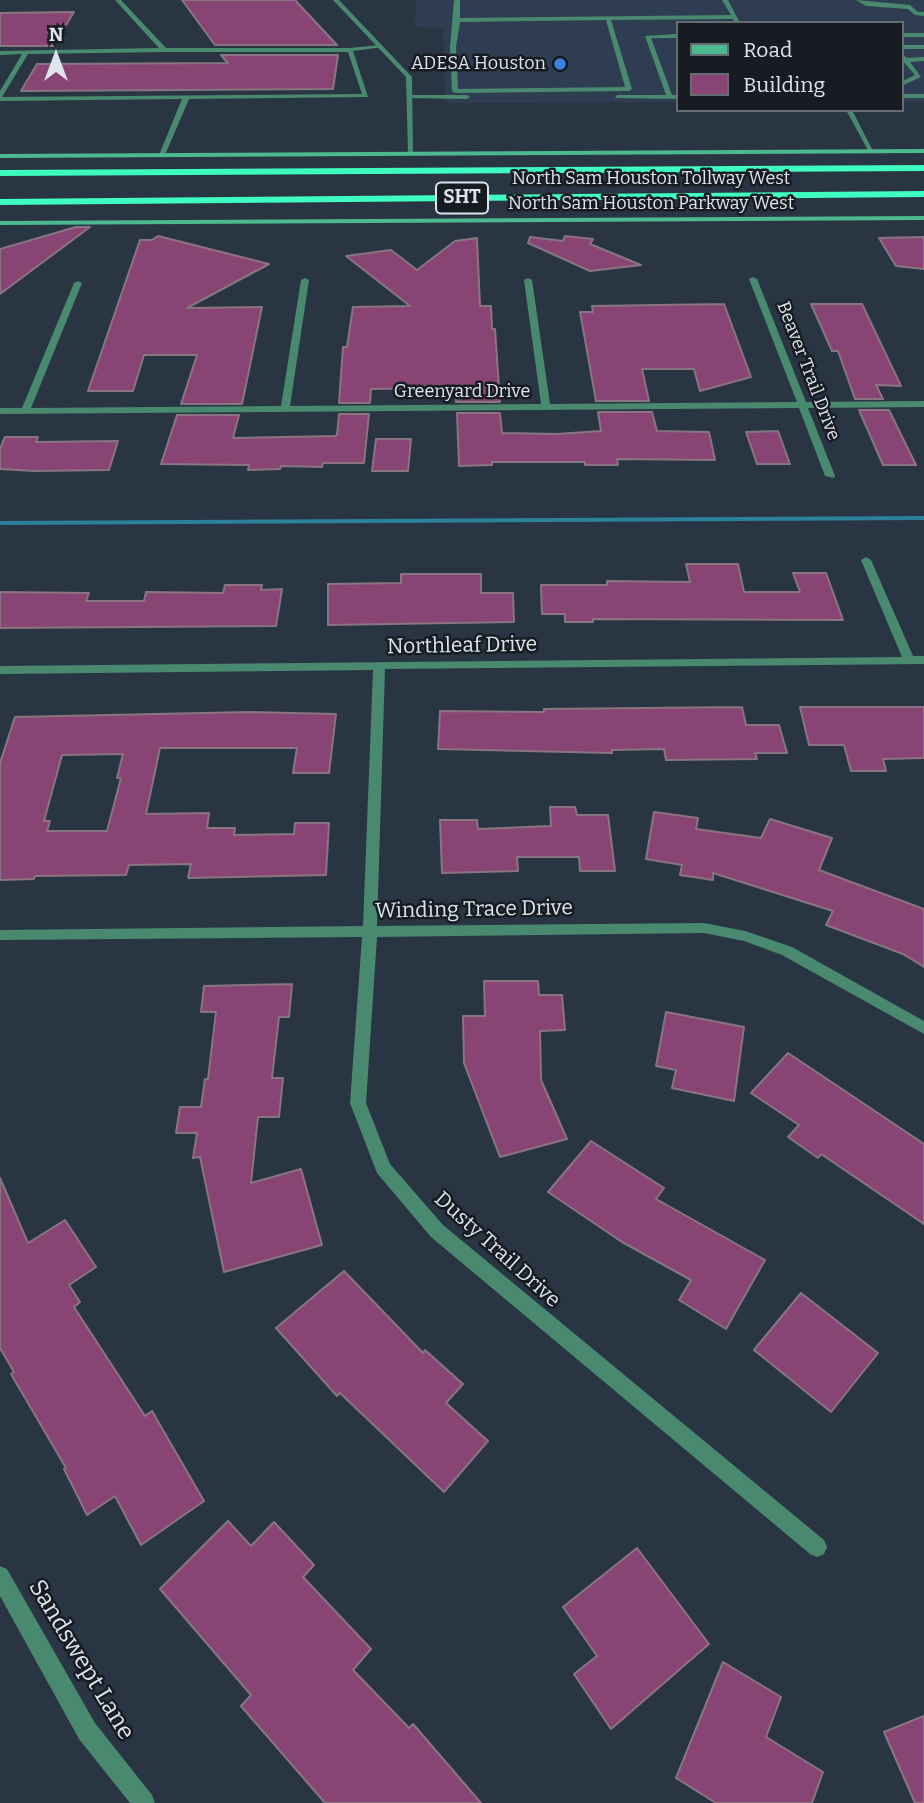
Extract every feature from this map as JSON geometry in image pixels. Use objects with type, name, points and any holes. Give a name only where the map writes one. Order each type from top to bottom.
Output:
[{"type":"highway","name":"North Sam Houston Tollway West","points":[[0,173],[924,169]]},
{"type":"highway","name":"North Sam Houston Tollway West","points":[[0,202],[924,194]]},
{"type":"main road","points":[[0,156],[924,152]]},
{"type":"main road","name":"North Sam Houston Parkway West","points":[[0,223],[924,218]]},
{"type":"street","points":[[118,0],[164,50]]},
{"type":"street","points":[[336,0],[409,77],[411,154]]},
{"type":"street","points":[[457,0],[453,47],[456,90],[629,89],[608,18]]},
{"type":"street","points":[[457,20],[736,20],[726,0]]},
{"type":"street","points":[[859,0],[866,4],[910,7],[917,13],[924,13]]},
{"type":"street","points":[[903,35],[924,35]]},
{"type":"street","points":[[409,97],[674,97],[648,36],[676,36]]},
{"type":"street","points":[[0,53],[350,50],[380,47]]},
{"type":"street","points":[[903,47],[924,47]]},
{"type":"street","points":[[26,52],[0,97],[366,96],[350,50]]},
{"type":"street","points":[[903,57],[924,60]]},
{"type":"street","points":[[903,57],[919,76],[903,83]]},
{"type":"street","points":[[903,96],[924,96]]},
{"type":"street","points":[[162,155],[186,98]]},
{"type":"street","points":[[850,112],[872,152]]},
{"type":"street","name":"Beaver Trail Drive","points":[[753,279],[830,476]]},
{"type":"street","points":[[285,409],[305,280]]},
{"type":"street","points":[[528,280],[547,407]]},
{"type":"street","points":[[25,411],[78,283]]},
{"type":"street","name":"Greenyard Drive","points":[[0,411],[924,404]]},
{"type":"street","points":[[866,560],[909,660]]},
{"type":"street","name":"Northleaf Drive","points":[[0,670],[924,660]]},
{"type":"street","name":"Dusty Trail Drive","points":[[379,666],[370,932],[358,1103],[383,1168],[437,1231],[817,1547]]},
{"type":"street","name":"Winding Trace Drive","points":[[0,935],[704,928],[745,936],[787,951],[924,1028]]},
{"type":"street","name":"Sandswept Lane","points":[[0,1576],[87,1731],[144,1803]]},
{"type":"shaded area","name":"ADESA Houston","points":[[416,0],[924,0],[924,101],[903,101],[903,21],[676,21],[676,102],[445,103],[443,28],[415,27]]},
{"type":"building","points":[[182,0],[295,0],[337,45],[215,45]]},
{"type":"building","points":[[74,12],[53,46],[0,46],[0,13]]},
{"type":"building","points":[[221,55],[338,55],[333,89],[21,91],[37,64],[228,63]]},
{"type":"building","points":[[76,227],[90,227],[0,294],[0,249]]},
{"type":"building","points":[[158,236],[269,264],[187,308],[262,307],[242,404],[181,404],[197,355],[144,355],[133,391],[88,391],[140,240],[152,240]]},
{"type":"building","points":[[565,236],[593,239],[590,244],[641,265],[590,271],[528,243],[530,237],[563,241]]},
{"type":"building","points":[[924,237],[924,269],[896,266],[879,238]]},
{"type":"building","points":[[477,238],[480,306],[491,306],[500,402],[456,402],[456,389],[445,388],[371,389],[370,403],[339,403],[343,347],[347,347],[353,307],[410,306],[346,256],[391,250],[417,270],[455,241]]},
{"type":"building","points":[[724,304],[751,377],[700,391],[694,369],[642,369],[649,401],[596,401],[580,312],[593,312],[592,306]]},
{"type":"building","points":[[811,304],[862,304],[901,386],[876,385],[883,399],[855,399],[838,351],[832,351]]},
{"type":"building","points":[[859,410],[889,410],[916,465],[883,465]]},
{"type":"building","points":[[598,412],[652,412],[657,431],[709,432],[715,460],[617,459],[618,465],[585,465],[585,462],[492,462],[492,465],[459,466],[457,413],[500,413],[502,433],[557,434],[601,431]]},
{"type":"building","points":[[339,414],[369,414],[364,463],[323,463],[322,467],[281,466],[280,469],[248,470],[249,465],[161,464],[177,415],[239,415],[233,438],[335,436]]},
{"type":"building","points":[[778,431],[790,464],[757,464],[746,432]]},
{"type":"building","points":[[5,437],[38,437],[36,442],[118,441],[109,470],[34,471],[0,469],[0,449]]},
{"type":"building","points":[[376,439],[411,439],[408,471],[372,471]]},
{"type":"building","points":[[686,564],[738,564],[744,592],[800,592],[793,573],[826,573],[843,620],[593,619],[593,622],[565,622],[565,614],[542,614],[541,585],[607,585],[607,581],[690,582]]},
{"type":"building","points":[[401,574],[481,574],[481,593],[513,593],[514,622],[328,625],[328,584],[401,583]]},
{"type":"building","points":[[225,585],[262,585],[261,590],[282,589],[276,626],[0,628],[0,592],[89,593],[86,601],[144,601],[146,592],[223,593]]},
{"type":"building","points":[[742,707],[746,725],[779,725],[787,753],[755,753],[757,759],[666,760],[664,749],[612,750],[612,753],[438,749],[440,711],[544,712],[544,709]]},
{"type":"building","points":[[800,707],[924,707],[924,758],[883,759],[886,771],[851,771],[844,745],[809,745]]},
{"type":"building","points":[[250,712],[336,714],[329,773],[293,773],[297,748],[160,748],[146,814],[209,813],[207,828],[235,828],[234,835],[294,834],[295,823],[329,823],[326,875],[188,878],[191,864],[129,865],[126,875],[35,876],[34,879],[0,880],[0,763],[15,717]],"holes":[[[123,754],[117,778],[121,778],[107,831],[47,831],[50,821],[44,821],[62,755]]]},
{"type":"building","points":[[550,807],[575,807],[577,815],[608,815],[615,871],[580,871],[579,857],[517,857],[518,871],[442,873],[440,820],[477,820],[478,829],[551,826]]},
{"type":"building","points":[[654,812],[698,818],[696,829],[761,838],[770,819],[832,838],[819,870],[924,909],[924,967],[903,954],[826,925],[833,911],[713,873],[713,880],[680,875],[682,865],[646,859]]},
{"type":"building","points":[[484,981],[538,981],[539,995],[562,995],[565,1030],[540,1031],[541,1080],[567,1139],[500,1157],[464,1063],[463,1016],[485,1016]]},
{"type":"building","points":[[292,984],[289,1017],[279,1017],[272,1078],[283,1078],[279,1117],[258,1117],[251,1183],[301,1169],[322,1245],[224,1272],[200,1157],[193,1158],[197,1133],[176,1133],[180,1107],[201,1107],[205,1079],[208,1079],[216,1012],[201,1012],[204,986]]},
{"type":"building","points":[[666,1012],[744,1027],[734,1101],[672,1088],[676,1070],[656,1066]]},
{"type":"building","points":[[788,1053],[924,1144],[924,1224],[821,1154],[818,1158],[788,1137],[799,1125],[751,1093]]},
{"type":"building","points":[[591,1141],[664,1188],[656,1199],[765,1260],[726,1329],[679,1300],[691,1280],[622,1242],[548,1192]]},
{"type":"building","points":[[0,1178],[28,1243],[65,1220],[96,1267],[69,1285],[80,1302],[74,1307],[145,1416],[152,1411],[204,1501],[141,1545],[115,1496],[87,1515],[64,1469],[66,1468],[11,1374],[14,1372],[0,1348]]},
{"type":"building","points":[[344,1271],[423,1353],[425,1350],[463,1384],[446,1403],[488,1441],[444,1492],[340,1393],[337,1396],[276,1328]]},
{"type":"building","points":[[801,1293],[878,1353],[831,1412],[754,1350]]},
{"type":"building","points":[[228,1521],[251,1546],[274,1522],[314,1565],[303,1577],[371,1649],[353,1670],[409,1728],[413,1724],[481,1803],[325,1803],[241,1706],[251,1695],[160,1589]]},
{"type":"building","points":[[637,1548],[709,1644],[611,1729],[574,1674],[597,1656],[563,1607]]},
{"type":"building","points":[[723,1662],[781,1697],[766,1737],[823,1772],[812,1803],[716,1803],[676,1778]]},
{"type":"building","points":[[924,1716],[924,1803],[915,1803],[884,1732]]},
{"type":"waterway","points":[[0,523],[924,518]]},
{"type":"place","name":"ADESA Houston","points":[[560,64]]}]
